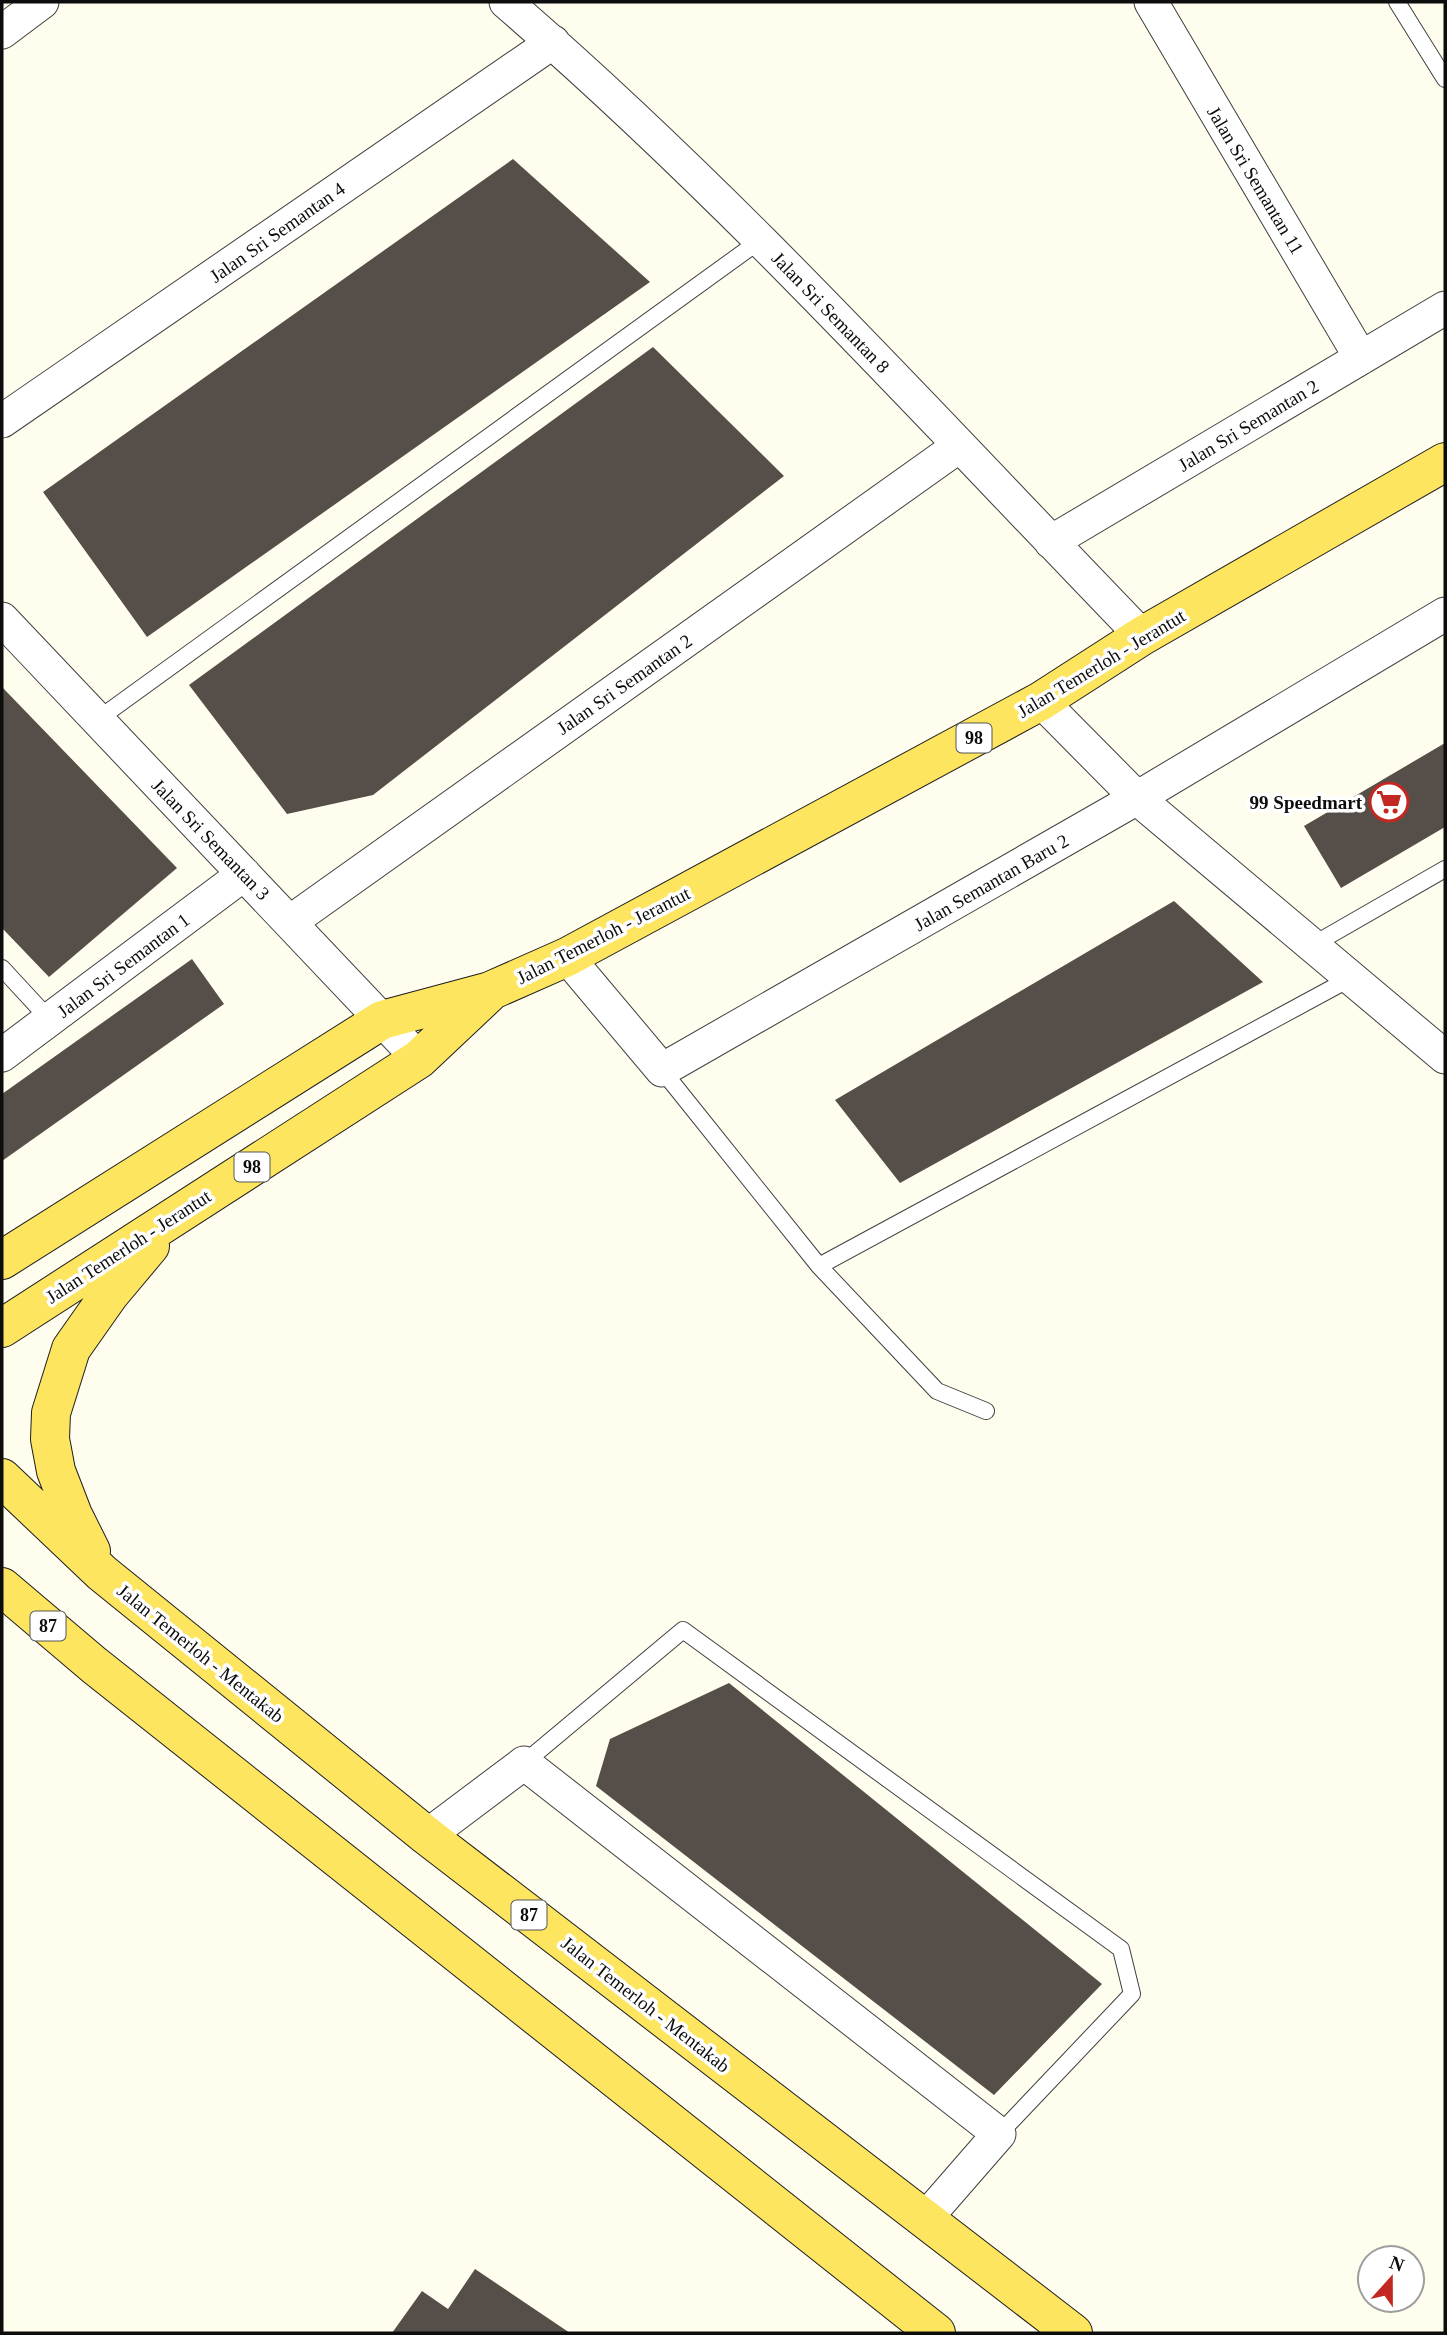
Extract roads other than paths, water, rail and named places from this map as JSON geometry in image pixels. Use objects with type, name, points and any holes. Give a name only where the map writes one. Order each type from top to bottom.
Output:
[{"type":"main road","name":"Jalan Temerloh - Jerantut","points":[[8,1254],[382,1020],[490,991],[567,957],[1041,701],[1142,636],[1445,462]]},
{"type":"main road","name":"Jalan Temerloh - Jerantut","points":[[2,1328],[419,1059],[490,991]]},
{"type":"main road","points":[[102,1573],[73,1514],[56,1471],[50,1439],[51,1413],[71,1349],[109,1295],[173,1217]]},
{"type":"main road","name":"Jalan Temerloh - Mentakab","points":[[2,1478],[102,1573],[427,1836],[1073,2333]]},
{"type":"main road","name":"87","points":[[2,1587],[94,1665],[936,2333]]},
{"type":"main road","points":[[2,1616],[94,1665]]},
{"type":"street","points":[[2,33],[42,2]]},
{"type":"street","name":"Jalan Sri Semantan 8","points":[[506,2],[553,42],[762,239],[1142,636]]},
{"type":"street","name":"Jalan Sri Semantan 11","points":[[1151,2],[1361,358]]},
{"type":"street","name":"Jalan Sri Semantan 4","points":[[2,421],[553,42]]},
{"type":"street","name":"Jalan Sri Semantan 2","points":[[1051,542],[1445,308]]},
{"type":"street","name":"Jalan Sri Semantan 2","points":[[290,922],[959,446]]},
{"type":"street","name":"Jalan Semantan Baru 2","points":[[662,1070],[1137,798],[1445,614]]},
{"type":"street","name":"Jalan Sri Semantan 3","points":[[2,620],[419,1059]]},
{"type":"street","points":[[1041,701],[1137,798],[1445,1057]]},
{"type":"street","name":"Jalan Sri Semantan 1","points":[[2,1055],[244,874]]},
{"type":"street","points":[[567,957],[662,1070]]},
{"type":"street","points":[[427,1836],[524,1763],[999,2134],[925,2219]]},
{"type":"lane","points":[[1397,2],[1445,79]]},
{"type":"lane","points":[[97,720],[762,239]]},
{"type":"lane","points":[[1311,946],[1445,869]]},
{"type":"lane","points":[[2,968],[50,1020]]},
{"type":"lane","points":[[819,1266],[1351,978]]},
{"type":"lane","points":[[662,1070],[819,1266],[937,1391],[986,1411]]},
{"type":"lane","points":[[524,1763],[684,1630],[1121,1949],[1132,1994],[999,2134]]},
{"type":"place","name":"99 Speedmart","points":[[1389,802]]}]
